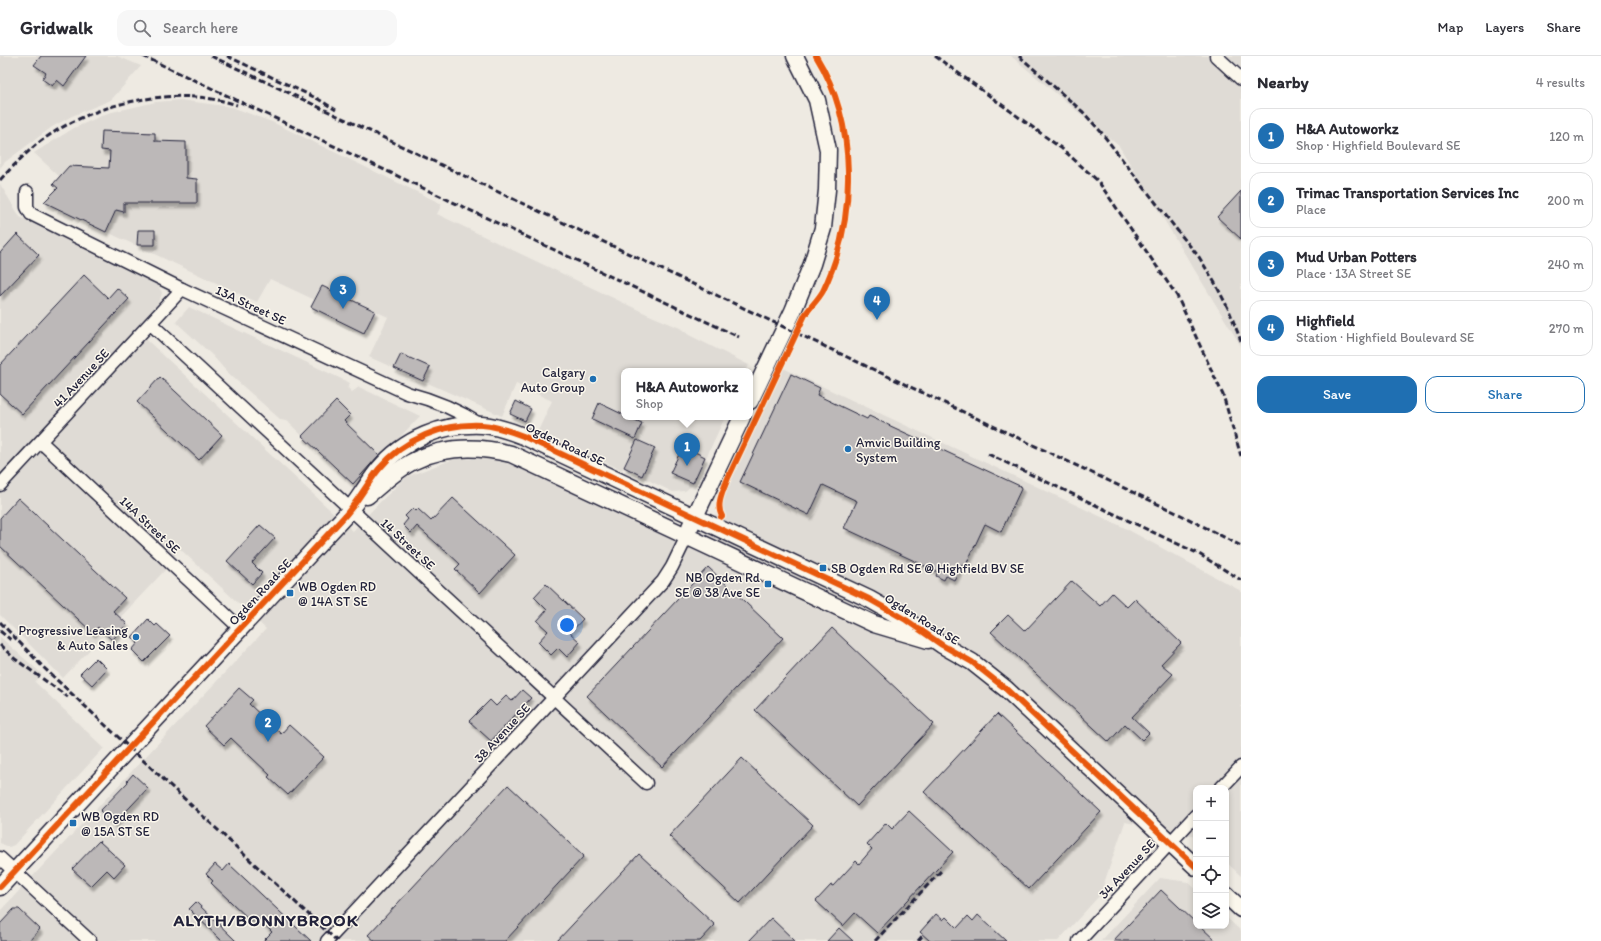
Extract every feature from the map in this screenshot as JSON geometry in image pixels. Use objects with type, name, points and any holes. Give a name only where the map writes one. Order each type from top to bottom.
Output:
[{"type":"street","points":[[753,395],[793,311],[812,264],[823,228],[827,190],[828,150],[817,100],[795,56]]},
{"type":"street","points":[[1216,56],[1241,79]]},
{"type":"street","name":"13A Street SE","points":[[27,192],[27,207],[31,214],[182,289],[407,393],[431,400],[464,414],[481,425]]},
{"type":"street","name":"41 Avenue SE","points":[[0,485],[182,289]]},
{"type":"street","name":"14 Street SE","points":[[151,324],[646,784]]},
{"type":"street","points":[[687,536],[694,517],[741,420]]},
{"type":"street","name":"Ogden Road SE","points":[[351,510],[380,468],[404,446],[430,432],[457,426],[481,425],[508,430],[523,436],[869,600],[906,620],[942,645],[972,662],[1006,689],[1193,864]]},
{"type":"street","name":"14A Street SE","points":[[41,442],[241,629]]},
{"type":"street","name":"Ogden Road SE","points":[[0,886],[351,510],[386,480],[414,461],[447,450],[475,448],[511,454],[874,624],[942,645]]},
{"type":"street","name":"38 Avenue SE","points":[[326,941],[663,581],[672,567],[687,536]]},
{"type":"street","points":[[1224,785],[1241,767]]},
{"type":"street","name":"34 Avenue SE","points":[[1079,941],[1193,818]]},
{"type":"street","points":[[0,858],[90,941]]},
{"type":"street","points":[[1229,898],[1241,909]]},
{"type":"shaded area","points":[[0,56],[117,56],[141,66],[111,100],[72,116],[52,127],[5,162],[0,168]]},
{"type":"shaded area","points":[[1011,56],[1241,56],[1241,346],[1119,146]]},
{"type":"shaded area","points":[[180,100],[232,107],[272,122],[442,204],[437,214],[649,315],[680,328],[689,335],[749,365],[748,368],[621,368],[621,420],[724,420],[694,484],[685,491],[673,492],[623,468],[622,470],[538,431],[552,401],[516,384],[502,416],[369,357],[388,317],[322,286],[315,300],[270,279],[257,302],[45,203],[57,188],[53,184],[60,177],[34,153],[74,128],[108,113],[156,102]]},
{"type":"shaded area","points":[[0,184],[20,217],[158,285],[162,293],[159,302],[135,329],[353,531],[406,477],[454,459],[491,459],[513,465],[698,552],[783,368],[1123,527],[1241,591],[1241,876],[1229,865],[1229,785],[1193,785],[1193,835],[1125,822],[1100,895],[1058,941],[0,941],[0,911],[266,629],[179,548],[166,569],[63,678],[0,615]]},
{"type":"shaded area","points":[[189,307],[350,383],[347,389],[348,388],[352,392],[359,387],[420,416],[360,479],[358,478],[353,484],[289,423],[290,422],[281,420],[227,372],[212,355],[176,322]]},
{"type":"shaded area","points":[[0,637],[42,674],[35,682],[104,748],[14,845],[9,847],[0,843]]},
{"type":"shaded area","points":[[1160,878],[1188,882],[1193,886],[1193,929],[1229,929],[1229,920],[1241,931],[1241,941],[1101,941]]},
{"type":"building","points":[[41,56],[86,56],[64,86],[57,80],[52,86],[42,79],[46,73],[34,65]]},
{"type":"building","points":[[102,131],[155,133],[155,141],[186,142],[186,178],[197,179],[197,203],[124,203],[124,212],[116,210],[106,232],[44,202],[58,188],[53,184],[69,166],[109,168],[110,151],[101,150]]},
{"type":"building","points":[[1241,191],[1241,239],[1217,217]]},
{"type":"building","points":[[138,230],[155,230],[155,245],[137,245]]},
{"type":"building","points":[[17,234],[39,255],[0,296],[0,253]]},
{"type":"building","points":[[84,275],[108,298],[117,288],[129,299],[22,414],[0,394],[0,365]]},
{"type":"building","points":[[322,286],[375,311],[364,333],[311,307]]},
{"type":"building","points":[[401,354],[430,367],[423,381],[394,368]]},
{"type":"building","name":"Amvic Building System","points":[[791,374],[820,388],[817,395],[867,419],[869,416],[1022,487],[1001,532],[985,524],[965,567],[962,565],[954,580],[946,576],[944,580],[936,576],[938,572],[844,528],[857,501],[823,485],[809,515],[740,482]]},
{"type":"building","points":[[160,377],[222,435],[199,460],[137,402]]},
{"type":"building","points":[[336,401],[350,415],[344,421],[379,455],[353,484],[302,436]]},
{"type":"building","points":[[516,401],[531,409],[525,421],[510,414]]},
{"type":"building","points":[[599,403],[621,414],[621,420],[635,420],[642,423],[635,439],[592,419]]},
{"type":"building","points":[[637,440],[655,448],[642,476],[624,467]]},
{"type":"building","points":[[683,446],[705,457],[693,483],[670,473]]},
{"type":"building","points":[[18,498],[125,598],[113,611],[127,624],[112,640],[98,627],[93,633],[0,546],[0,518]]},
{"type":"building","points":[[453,498],[515,555],[480,593],[455,569],[460,564],[446,551],[417,526],[411,533],[403,525],[408,519],[405,516],[413,508],[416,511],[418,509],[431,521]]},
{"type":"building","points":[[260,525],[275,538],[252,563],[262,573],[252,584],[227,561]]},
{"type":"building","points":[[708,567],[783,638],[662,767],[587,696]]},
{"type":"building","points":[[1072,581],[1100,606],[1112,593],[1127,607],[1135,599],[1181,643],[1161,664],[1173,674],[1132,717],[1149,733],[1142,740],[1125,724],[1109,742],[991,632],[1008,615],[1025,631]]},
{"type":"building","points":[[546,584],[583,619],[570,633],[580,642],[567,657],[558,648],[551,655],[538,642],[548,631],[537,621],[547,610],[534,597]]},
{"type":"building","points":[[148,619],[155,626],[157,624],[170,636],[144,662],[132,650],[138,643],[132,637]]},
{"type":"building","points":[[832,628],[934,724],[857,806],[755,710]]},
{"type":"building","points":[[96,658],[107,669],[92,685],[80,674]]},
{"type":"building","points":[[239,688],[253,700],[249,704],[281,734],[289,725],[324,757],[288,795],[268,777],[270,775],[231,738],[224,745],[204,726]]},
{"type":"building","points":[[522,690],[531,698],[491,741],[469,721],[490,700],[496,706],[506,696],[512,701]]},
{"type":"building","points":[[997,714],[1101,812],[1029,889],[924,792]]},
{"type":"building","points":[[742,758],[813,825],[740,903],[669,836]]},
{"type":"building","points":[[133,774],[148,788],[114,824],[100,811],[128,782],[127,781]]},
{"type":"building","points":[[508,785],[584,856],[505,941],[375,941],[368,935]]},
{"type":"building","points":[[909,811],[953,852],[877,933],[855,913],[843,926],[816,901],[831,885],[833,886],[856,861],[859,864],[872,849],[867,844],[886,823],[892,829]]},
{"type":"building","points":[[99,841],[125,865],[114,877],[107,870],[91,886],[72,869]]},
{"type":"building","points":[[639,854],[715,925],[700,941],[557,941]]},
{"type":"building","points":[[215,864],[223,871],[229,864],[311,941],[263,941],[272,932],[256,916],[251,921],[211,883],[213,881],[206,874]]},
{"type":"building","points":[[1161,890],[1193,920],[1193,929],[1203,929],[1216,941],[1113,941]]},
{"type":"building","points":[[196,902],[236,941],[222,941],[189,909]]},
{"type":"building","points":[[14,909],[19,909],[40,929],[29,941],[0,941],[0,924]]},
{"type":"building","points":[[936,914],[943,920],[946,917],[957,928],[968,916],[973,921],[978,915],[1006,941],[930,941],[920,932]]},
{"type":"building","points":[[771,918],[795,941],[749,941]]},
{"type":"building","points":[[839,928],[853,941],[827,941]]},
{"type":"railway","points":[[143,56],[739,337]]},
{"type":"railway","points":[[211,56],[1181,515],[1241,546]]},
{"type":"railway","points":[[227,56],[318,99],[336,110]]},
{"type":"railway","points":[[935,56],[1061,148],[1098,181],[1177,296],[1223,395],[1241,456]]},
{"type":"railway","points":[[1019,56],[1083,112],[1101,132],[1199,257],[1229,310],[1241,341]]},
{"type":"railway","points":[[0,180],[37,144],[58,130],[107,108],[133,101],[160,97],[186,96],[212,99],[237,105]]},
{"type":"railway","points":[[988,454],[1199,554],[1241,580]]},
{"type":"railway","points":[[0,622],[43,667],[337,941]]},
{"type":"railway","points":[[0,631],[11,640]]},
{"type":"railway","points":[[0,645],[15,659],[68,697]]},
{"type":"railway","points":[[875,941],[941,871]]},
{"type":"railway","points":[[918,941],[923,935]]},
{"type":"cycle path","points":[[721,517],[719,507],[722,492],[805,315],[823,291],[834,263],[842,234],[847,203],[848,172],[846,142],[840,111],[830,83],[816,56]]},
{"type":"cycle path","points":[[0,887],[343,518],[374,475],[389,458],[412,441],[425,435],[439,430],[467,425],[492,426],[523,436],[869,599],[906,620],[942,645],[972,662],[1006,689],[1193,864]]},
{"type":"place","name":"Mud Urban Potters","points":[[343,309]]},
{"type":"place","name":"Highfield","points":[[877,320]]},
{"type":"place","name":"Calgary Auto Group","points":[[593,379]]},
{"type":"place","name":"Amvic Building System","points":[[848,449]]},
{"type":"place","name":"H&A Autoworkz","points":[[687,466]]},
{"type":"place","name":"SB Ogden Rd SE @ Highfield BV SE","points":[[823,568]]},
{"type":"place","name":"NB Ogden Rd SE @ 38 Ave SE","points":[[768,584]]},
{"type":"place","name":"WB Ogden RD @ 14A ST SE","points":[[290,593]]},
{"type":"place","name":"Progressive Leasing & Auto Sales","points":[[136,637]]},
{"type":"place","name":"Trimac Transportation Services Inc","points":[[268,742]]},
{"type":"place","name":"WB Ogden RD @ 15A ST SE","points":[[73,823]]},
{"type":"district","name":"ALYTH/BONNYBROOK","points":[[266,920]]}]
